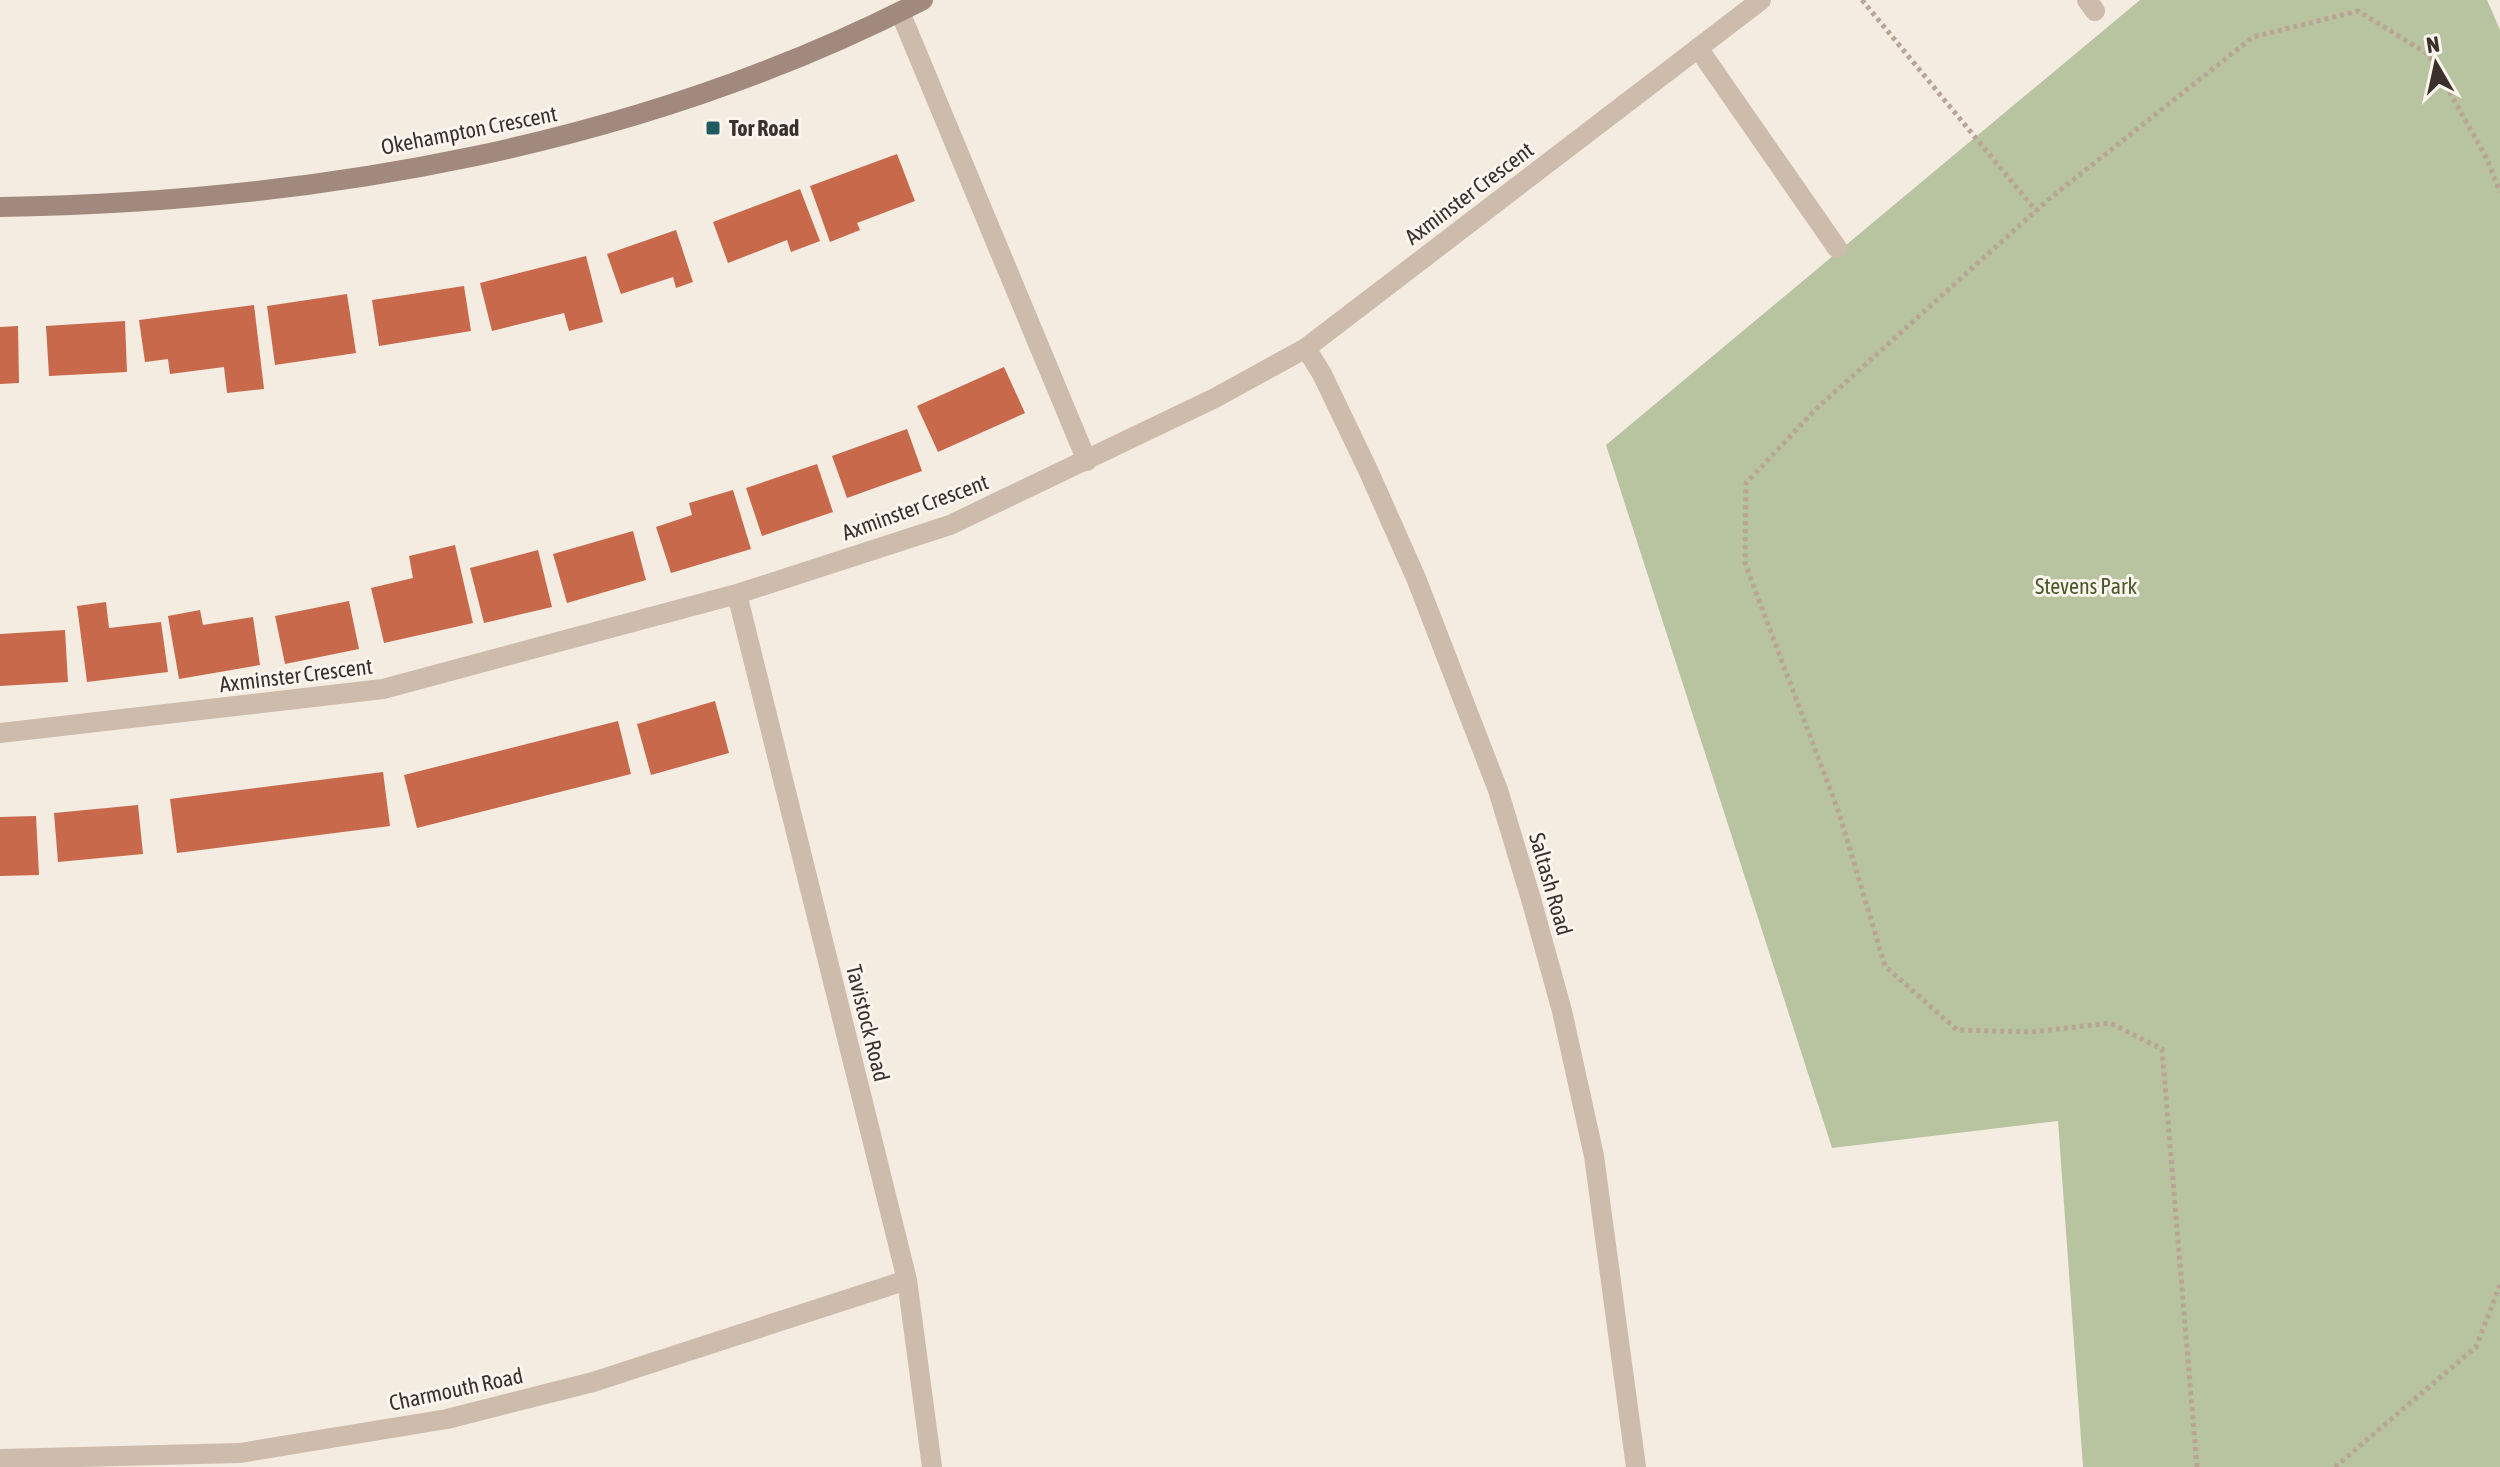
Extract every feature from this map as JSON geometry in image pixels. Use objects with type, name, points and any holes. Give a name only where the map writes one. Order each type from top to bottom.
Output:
[{"type":"street","name":"Okehampton Crescent","points":[[0,207],[71,206],[212,196],[456,160],[573,134],[785,63],[923,0]]},
{"type":"street","name":"Axminster Crescent","points":[[0,733],[383,689],[737,594],[950,525],[1215,398],[1306,348],[1761,0]]},
{"type":"street","points":[[900,12],[1087,461]]},
{"type":"street","points":[[1698,48],[1837,248]]},
{"type":"street","name":"Saltash Road","points":[[1306,348],[1355,443],[1416,578],[1498,790],[1531,899],[1562,1011],[1594,1156],[1636,1467]]},
{"type":"street","name":"Tavistock Road","points":[[737,594],[907,1280],[932,1467]]},
{"type":"street","name":"Charmouth Road","points":[[0,1459],[240,1453],[447,1419],[593,1382],[907,1280]]},
{"type":"path","points":[[1862,0],[2036,211]]},
{"type":"path","points":[[2197,1467],[2162,1049],[2110,1023],[2032,1032],[1957,1030],[1885,966],[1839,813],[1745,563],[1746,483],[1817,408],[2036,211],[2253,37],[2358,11],[2428,54],[2486,157],[2500,192]]},
{"type":"path","points":[[2335,1467],[2476,1347],[2500,1285]]},
{"type":"green space","name":"Stevens Park","points":[[2140,0],[2487,0],[2500,30],[2500,1467],[2083,1467],[2058,1121],[1832,1148],[1606,445]]},
{"type":"building","points":[[897,154],[915,201],[857,223],[860,230],[830,242],[810,186]]},
{"type":"building","points":[[800,189],[820,241],[791,252],[787,240],[728,263],[713,222]]},
{"type":"building","points":[[676,230],[693,282],[676,288],[673,277],[621,294],[607,254]]},
{"type":"building","points":[[586,256],[603,322],[569,331],[564,313],[492,331],[480,283]]},
{"type":"building","points":[[464,286],[471,331],[379,346],[372,300]]},
{"type":"building","points":[[347,294],[356,353],[275,365],[267,306]]},
{"type":"building","points":[[254,305],[264,389],[227,393],[224,367],[170,374],[168,359],[145,362],[139,320]]},
{"type":"building","points":[[125,321],[127,372],[49,376],[46,326]]},
{"type":"building","points":[[18,326],[19,383],[0,384],[0,327]]},
{"type":"building","points":[[1004,367],[1025,413],[938,452],[917,406]]},
{"type":"building","points":[[907,429],[922,471],[847,498],[832,456]]},
{"type":"building","points":[[817,464],[833,512],[762,536],[746,488]]},
{"type":"building","points":[[733,490],[751,549],[671,573],[656,527],[692,515],[689,503]]},
{"type":"building","points":[[633,531],[646,580],[567,603],[553,554]]},
{"type":"building","points":[[455,545],[473,623],[384,643],[371,588],[413,578],[409,556]]},
{"type":"building","points":[[538,550],[552,607],[484,623],[470,568]]},
{"type":"building","points":[[349,601],[359,649],[285,664],[275,616]]},
{"type":"building","points":[[106,602],[109,628],[161,622],[168,672],[87,682],[77,606]]},
{"type":"building","points":[[200,610],[203,625],[253,617],[260,665],[179,679],[168,616]]},
{"type":"building","points":[[65,630],[68,682],[0,686],[0,634]]},
{"type":"building","points":[[715,701],[729,753],[651,775],[637,724]]},
{"type":"building","points":[[618,721],[631,774],[417,828],[404,775]]},
{"type":"building","points":[[383,772],[390,826],[177,853],[170,799]]},
{"type":"building","points":[[138,805],[143,854],[58,862],[54,813]]},
{"type":"building","points":[[36,816],[39,875],[0,876],[0,817]]},
{"type":"place","name":"Tor Road","points":[[713,128]]}]
